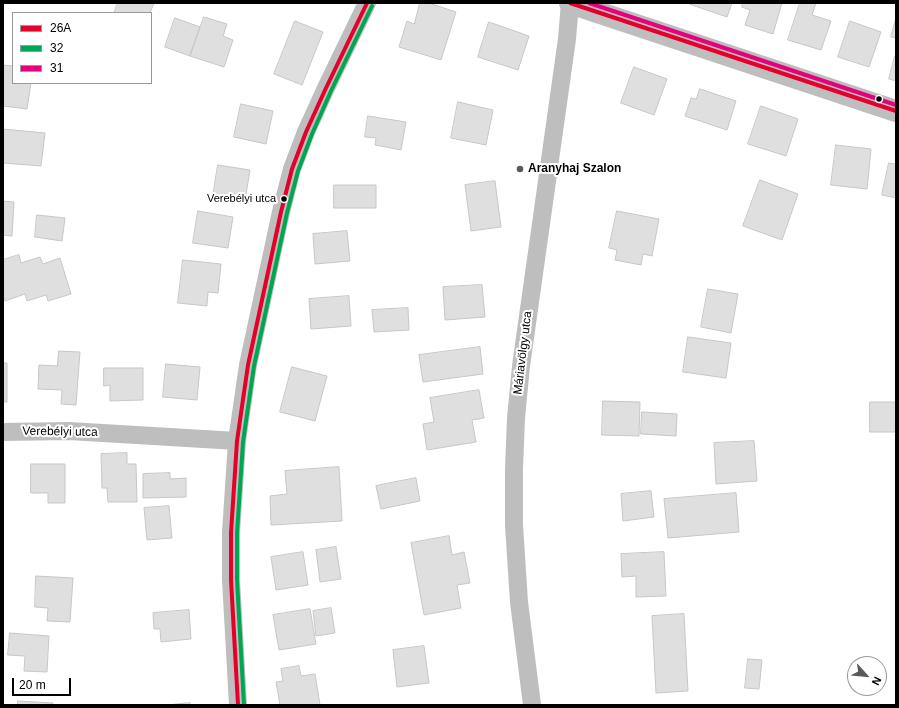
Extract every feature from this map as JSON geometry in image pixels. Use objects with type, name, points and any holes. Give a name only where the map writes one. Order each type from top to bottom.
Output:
[{"type":"street","points":[[238,705],[231,580],[231,533],[237,441],[248,365],[281,212],[292,169],[306,132],[367,3]]},
{"type":"street","points":[[570,3],[896,111]]},
{"type":"street","name":"Máriavölgy utca","points":[[532,705],[518,594],[514,525],[516,418],[521,366],[567,39],[570,3]]},
{"type":"street","name":"Verebélyi utca","points":[[3,432],[69,431],[237,441]]},
{"type":"building","points":[[118,3],[154,3],[150,12],[114,12]]},
{"type":"building","points":[[420,3],[429,3],[456,12],[441,60],[399,47],[407,21],[414,24]]},
{"type":"building","points":[[689,3],[732,3],[727,17]]},
{"type":"building","points":[[743,3],[782,3],[773,34],[745,25],[750,10],[742,7]]},
{"type":"building","points":[[800,3],[816,3],[812,15],[831,21],[821,50],[788,40]]},
{"type":"building","points":[[204,17],[227,24],[223,36],[233,40],[224,67],[190,56]]},
{"type":"building","points":[[175,18],[200,27],[190,56],[165,47]]},
{"type":"building","points":[[896,18],[896,38],[891,37]]},
{"type":"building","points":[[295,21],[323,32],[302,85],[274,74]]},
{"type":"building","points":[[850,21],[881,32],[869,67],[838,57]]},
{"type":"building","points":[[489,22],[529,36],[518,70],[478,57]]},
{"type":"building","points":[[896,56],[896,81],[889,79]]},
{"type":"building","points":[[3,65],[12,66],[12,84],[31,84],[27,109],[3,106]]},
{"type":"building","points":[[634,67],[667,79],[654,115],[621,103]]},
{"type":"building","points":[[700,89],[736,101],[727,130],[685,116],[691,98],[696,99]]},
{"type":"building","points":[[458,102],[493,110],[486,145],[451,138]]},
{"type":"building","points":[[241,104],[273,111],[266,144],[234,137]]},
{"type":"building","points":[[761,106],[798,119],[786,156],[748,144]]},
{"type":"building","points":[[368,116],[406,122],[401,150],[375,145],[376,138],[365,137]]},
{"type":"building","points":[[3,129],[45,133],[41,166],[3,163]]},
{"type":"building","points":[[836,145],[871,149],[867,189],[831,185]]},
{"type":"building","points":[[889,163],[896,164],[896,198],[882,195]]},
{"type":"building","points":[[218,165],[250,170],[245,201],[213,196]]},
{"type":"building","points":[[760,180],[798,194],[782,240],[743,226]]},
{"type":"building","points":[[495,181],[501,227],[471,231],[465,185]]},
{"type":"building","points":[[334,185],[376,185],[376,208],[334,208]]},
{"type":"building","points":[[3,201],[14,202],[12,236],[3,235]]},
{"type":"building","points":[[198,211],[233,217],[228,248],[193,243]]},
{"type":"building","points":[[617,211],[659,219],[652,256],[643,254],[641,265],[615,260],[617,250],[609,248]]},
{"type":"building","points":[[37,215],[65,218],[62,241],[35,237]]},
{"type":"building","points":[[347,231],[350,261],[315,264],[313,234]]},
{"type":"building","points":[[19,255],[21,263],[40,257],[43,264],[60,258],[71,294],[48,301],[46,295],[27,301],[25,294],[5,301],[3,295],[3,260]]},
{"type":"building","points":[[183,260],[221,264],[218,293],[208,292],[207,306],[178,303]]},
{"type":"building","points":[[482,285],[485,317],[445,320],[443,287]]},
{"type":"building","points":[[708,289],[738,294],[731,333],[701,327]]},
{"type":"building","points":[[349,296],[351,326],[311,329],[309,299]]},
{"type":"building","points":[[408,308],[409,330],[374,332],[372,310]]},
{"type":"building","points":[[688,337],[731,343],[726,378],[683,372]]},
{"type":"building","points":[[480,347],[483,374],[423,382],[419,355]]},
{"type":"building","points":[[59,351],[80,352],[76,405],[61,404],[62,390],[38,389],[39,365],[57,366]]},
{"type":"building","points":[[3,363],[7,363],[7,402],[3,402]]},
{"type":"building","points":[[166,364],[200,367],[197,400],[163,397]]},
{"type":"building","points":[[292,367],[327,376],[315,421],[280,412]]},
{"type":"building","points":[[104,368],[143,368],[143,400],[110,401],[110,385],[104,386]]},
{"type":"building","points":[[479,390],[484,418],[472,420],[476,442],[427,450],[423,424],[434,422],[430,398]]},
{"type":"building","points":[[603,401],[640,402],[639,436],[602,435]]},
{"type":"building","points":[[870,402],[896,402],[896,432],[870,432]]},
{"type":"building","points":[[642,412],[677,414],[676,436],[641,434]]},
{"type":"building","points":[[754,441],[757,481],[716,484],[714,443]]},
{"type":"building","points":[[127,453],[127,464],[136,464],[137,502],[108,502],[107,488],[102,488],[101,454]]},
{"type":"building","points":[[31,464],[65,464],[65,503],[48,503],[48,493],[31,493]]},
{"type":"building","points":[[339,467],[342,521],[271,525],[270,496],[287,494],[285,471]]},
{"type":"building","points":[[170,473],[170,479],[186,478],[186,497],[143,498],[143,474]]},
{"type":"building","points":[[416,478],[420,501],[381,509],[376,486]]},
{"type":"building","points":[[651,491],[654,517],[623,521],[621,494]]},
{"type":"building","points":[[736,493],[739,532],[668,538],[664,499]]},
{"type":"building","points":[[169,506],[172,538],[147,540],[144,508]]},
{"type":"building","points":[[449,536],[452,555],[464,552],[470,583],[457,585],[461,608],[424,615],[411,543]]},
{"type":"building","points":[[336,547],[341,579],[320,582],[316,550]]},
{"type":"building","points":[[303,552],[308,585],[276,590],[271,557]]},
{"type":"building","points":[[664,552],[666,596],[636,597],[636,576],[622,577],[621,554]]},
{"type":"building","points":[[36,576],[73,578],[70,622],[47,621],[48,608],[35,607]]},
{"type":"building","points":[[331,608],[335,633],[316,636],[313,611]]},
{"type":"building","points":[[310,609],[316,644],[279,650],[273,615]]},
{"type":"building","points":[[189,610],[191,639],[161,642],[160,629],[154,629],[153,613]]},
{"type":"building","points":[[684,614],[688,691],[656,693],[652,616]]},
{"type":"building","points":[[10,633],[49,636],[47,672],[24,671],[25,656],[8,655]]},
{"type":"building","points":[[424,646],[429,683],[397,687],[393,650]]},
{"type":"building","points":[[748,659],[762,660],[759,689],[745,688]]},
{"type":"building","points":[[299,666],[301,676],[315,674],[320,705],[280,705],[276,682],[283,681],[281,669]]},
{"type":"building","points":[[18,701],[53,703],[53,705],[18,705]]},
{"type":"building","points":[[190,703],[190,705],[167,705]]},
{"type":"transit line","name":"26A","points":[[238,705],[231,580],[231,533],[237,441],[248,365],[281,212],[292,169],[306,132],[367,3]]},
{"type":"transit line","name":"26A","points":[[570,3],[896,111]]},
{"type":"transit line","name":"31","points":[[589,3],[896,105]]},
{"type":"transit line","name":"32","points":[[244,705],[237,580],[237,533],[243,442],[254,366],[287,213],[298,171],[331,91],[372,6]]},
{"type":"place","name":"Aranyhaj Szalon","points":[[520,169]]},
{"type":"place","name":"Verebélyi utca","points":[[284,199]]}]
